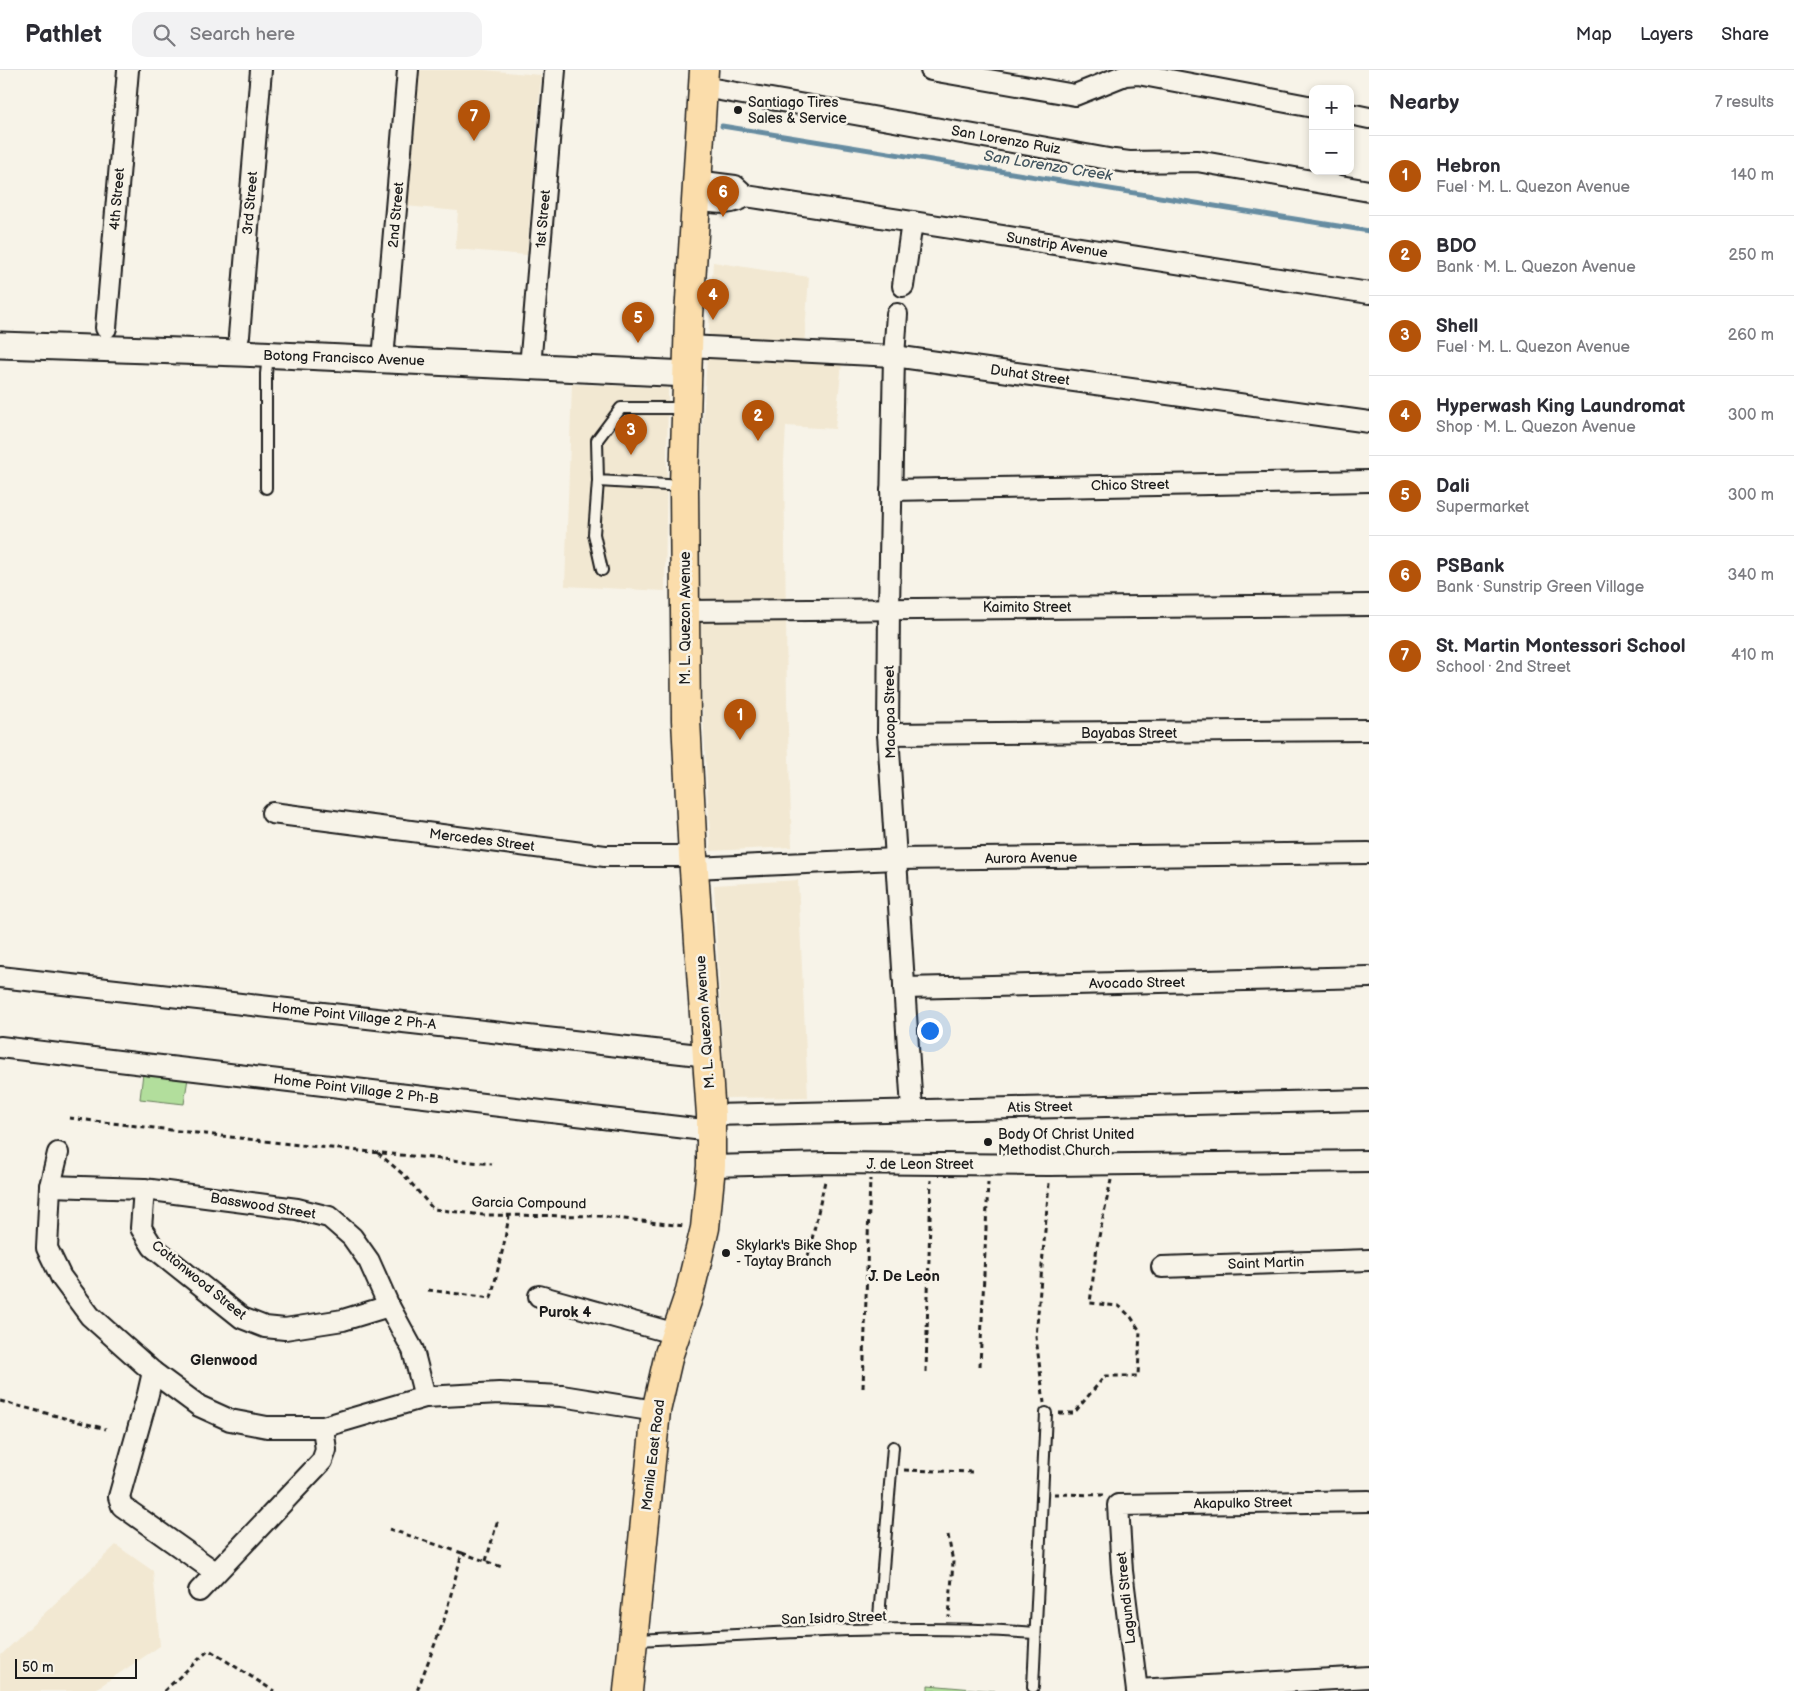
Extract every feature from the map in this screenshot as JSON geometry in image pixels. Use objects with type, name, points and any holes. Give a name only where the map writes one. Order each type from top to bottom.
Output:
[{"type":"main road","name":"M. L. Quezon Avenue","points":[[704,79],[688,346],[684,486],[684,611],[686,720],[693,862],[708,1056],[712,1166]]},
{"type":"main road","name":"Manila East Road","points":[[628,1691],[656,1410],[669,1354],[689,1294],[705,1228],[712,1166]]},
{"type":"street","name":"4th Street","points":[[106,328],[128,70]]},
{"type":"street","name":"3rd Street","points":[[239,336],[261,70]]},
{"type":"street","name":"2nd Street","points":[[383,360],[408,70]]},
{"type":"street","name":"1st Street","points":[[530,367],[555,70]]},
{"type":"street","points":[[931,70],[1075,95],[1125,75],[1138,74],[1309,106]]},
{"type":"street","name":"San Lorenzo Ruiz","points":[[704,79],[1114,160],[1129,162],[1197,161],[1369,192]]},
{"type":"street","points":[[1354,115],[1369,118]]},
{"type":"street","name":"Sunstrip Avenue","points":[[696,191],[726,203],[736,202],[746,196],[1369,293]]},
{"type":"street","points":[[902,286],[912,222]]},
{"type":"street","name":"Macopa Street","points":[[897,314],[894,356],[891,490],[888,734],[912,1109]]},
{"type":"street","name":"Botong Francisco Avenue","points":[[0,345],[688,374]]},
{"type":"street","name":"Duhat Street","points":[[688,346],[894,356],[1369,422]]},
{"type":"street","name":"Chico Street","points":[[891,490],[1369,481]]},
{"type":"street","name":"Kaimito Street","points":[[684,611],[1369,605]]},
{"type":"street","name":"Bayabas Street","points":[[888,734],[1369,730]]},
{"type":"street","name":"Mercedes Street","points":[[272,813],[606,856],[693,862]]},
{"type":"street","name":"Aurora Avenue","points":[[693,862],[1369,853]]},
{"type":"street","name":"Home Point Village 2 Ph-A","points":[[0,977],[708,1056]]},
{"type":"street","name":"Avocado Street","points":[[904,988],[1369,978]]},
{"type":"street","name":"Home Point Village 2 Ph-B","points":[[0,1047],[711,1123]]},
{"type":"street","name":"Atis Street","points":[[711,1123],[912,1109],[1369,1100]]},
{"type":"street","points":[[58,1153],[50,1186],[47,1248],[61,1277],[90,1316],[153,1372],[200,1406],[230,1420],[267,1427],[323,1427],[425,1397],[498,1393],[562,1396],[656,1410]]},
{"type":"street","name":"J. de Leon Street","points":[[712,1166],[829,1163],[1050,1164],[1369,1161]]},
{"type":"street","name":"Basswood Street","points":[[50,1186],[144,1189],[296,1208],[329,1217],[352,1237],[369,1261],[388,1306],[413,1350],[425,1397]]},
{"type":"street","name":"Cottonwood Street","points":[[144,1189],[141,1228],[153,1247],[242,1318],[265,1327],[285,1329],[342,1320],[388,1306]]},
{"type":"street","name":"Saint Martin","points":[[1162,1267],[1369,1260]]},
{"type":"street","points":[[539,1296],[676,1334]]},
{"type":"street","points":[[153,1372],[119,1497],[122,1506],[215,1572]]},
{"type":"street","points":[[199,1591],[322,1461],[326,1450],[323,1427]]},
{"type":"street","name":"Akapulko Street","points":[[1118,1505],[1369,1500]]},
{"type":"street","name":"Lagundi Street","points":[[1118,1505],[1122,1571],[1137,1690]]},
{"type":"street","points":[[1137,1690],[1369,1678]]},
{"type":"lane","points":[[266,488],[266,374],[268,355]]},
{"type":"lane","points":[[602,570],[594,534],[598,480],[597,440],[621,408],[686,408]]},
{"type":"lane","points":[[598,480],[684,486]]},
{"type":"lane","points":[[1033,1687],[1046,1413]]},
{"type":"lane","points":[[878,1629],[893,1447]]},
{"type":"lane","name":"San Isidro Street","points":[[634,1640],[878,1629],[948,1629],[1035,1633]]},
{"type":"path","points":[[69,1118],[290,1144],[492,1164]]},
{"type":"path","name":"Garcia Compound","points":[[376,1152],[405,1176],[434,1209],[484,1216],[600,1216],[705,1228]]},
{"type":"path","points":[[808,1257],[829,1163]]},
{"type":"path","points":[[863,1388],[870,1163]]},
{"type":"path","points":[[1050,1164],[1036,1337],[1046,1413],[1074,1413],[1105,1376],[1138,1376],[1140,1331],[1131,1317],[1119,1306],[1090,1302],[1097,1246],[1115,1163]]},
{"type":"path","points":[[926,1372],[931,1164]]},
{"type":"path","points":[[980,1366],[988,1164]]},
{"type":"path","points":[[428,1290],[490,1298],[509,1216]]},
{"type":"path","points":[[0,1401],[106,1429]]},
{"type":"path","points":[[890,1470],[973,1472]]},
{"type":"path","points":[[1042,1493],[1111,1495],[1118,1505]]},
{"type":"path","points":[[486,1561],[498,1519]]},
{"type":"path","points":[[389,1529],[502,1567]]},
{"type":"path","points":[[948,1535],[953,1562],[948,1629]]},
{"type":"path","points":[[417,1691],[444,1620],[462,1553]]},
{"type":"path","points":[[164,1691],[209,1650],[274,1691]]},
{"type":"shaded area","points":[[417,70],[483,70],[541,75],[527,255],[455,249],[458,211],[406,206]]},
{"type":"shaded area","points":[[713,262],[809,277],[803,360],[842,363],[835,429],[786,426],[784,461],[787,700],[792,847],[711,851],[698,597],[701,452]]},
{"type":"shaded area","points":[[572,384],[668,388],[665,591],[565,586]]},
{"type":"shaded area","points":[[798,880],[808,1097],[725,1098],[714,885]]},
{"type":"shaded area","points":[[116,1545],[153,1571],[160,1646],[93,1691],[0,1691],[0,1656]]},
{"type":"green space","points":[[143,1073],[188,1078],[184,1104],[140,1099]]},
{"type":"green space","points":[[928,1685],[995,1691],[928,1691]]},
{"type":"waterway","name":"San Lorenzo Creek","points":[[722,126],[1369,231]]},
{"type":"place","name":"Santiago Tires Sales & Service","points":[[738,110]]},
{"type":"place","name":"St. Martin Montessori School","points":[[474,141]]},
{"type":"place","name":"PSBank","points":[[723,217]]},
{"type":"place","name":"Hyperwash King Laundromat","points":[[713,320]]},
{"type":"place","name":"Dali","points":[[638,343]]},
{"type":"place","name":"BDO","points":[[758,441]]},
{"type":"place","name":"Shell","points":[[631,455]]},
{"type":"place","name":"Hebron","points":[[740,740]]},
{"type":"place","name":"Body Of Christ United Methodist Church","points":[[988,1142]]},
{"type":"place","name":"Skylark's Bike Shop - Taytay Branch","points":[[726,1253]]},
{"type":"district","name":"J. De Leon","points":[[904,1276]]},
{"type":"district","name":"Purok 4","points":[[565,1312]]},
{"type":"district","name":"Glenwood","points":[[224,1360]]}]
